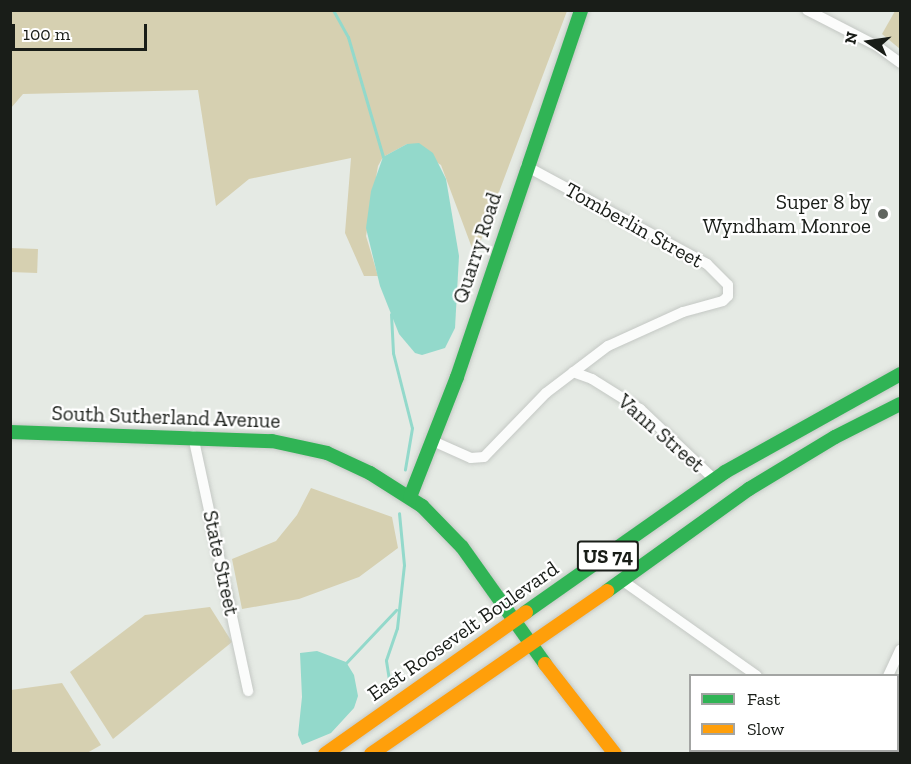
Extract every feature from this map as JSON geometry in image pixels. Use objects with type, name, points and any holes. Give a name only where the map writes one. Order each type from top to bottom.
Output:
[{"type":"main road","name":"Quarry Road","points":[[410,497],[435,442],[526,166],[581,10]]},
{"type":"main road","name":"East Roosevelt Boulevard","points":[[325,753],[715,480],[812,420],[900,374]]},
{"type":"main road","name":"US 74","points":[[371,753],[482,674],[530,645],[623,581],[749,489],[835,437],[900,404]]},
{"type":"main road","name":"South Sutherland Avenue","points":[[10,432],[193,436],[272,441],[327,453],[410,497],[462,547],[530,645],[615,753]]},
{"type":"street","points":[[807,10],[877,46],[900,63]]},
{"type":"street","name":"Tomberlin Street","points":[[526,166],[707,264],[728,285],[728,296],[723,301],[683,312],[608,346],[573,372]]},
{"type":"street","points":[[435,442],[471,458],[484,457],[546,393],[573,372]]},
{"type":"street","name":"Vann Street","points":[[573,372],[592,379],[640,410],[715,480]]},
{"type":"street","name":"State Street","points":[[193,436],[248,691]]},
{"type":"street","points":[[623,581],[757,674]]},
{"type":"street","points":[[888,674],[900,650]]},
{"type":"shaded area","points":[[11,11],[567,11],[475,256],[441,165],[407,144],[383,157],[378,166],[366,236],[378,276],[364,276],[345,233],[351,158],[249,179],[216,206],[198,90],[23,94],[11,108]]},
{"type":"shaded area","points":[[895,11],[900,11],[900,49],[882,34]]},
{"type":"shaded area","points":[[11,248],[38,249],[37,273],[10,272]]},
{"type":"shaded area","points":[[311,488],[392,517],[398,548],[359,577],[299,599],[242,609],[232,559],[276,541],[297,515]]},
{"type":"shaded area","points":[[210,607],[232,642],[113,739],[70,672],[145,615]]},
{"type":"shaded area","points":[[62,683],[101,745],[87,753],[11,753],[11,690]]},
{"type":"water","points":[[419,143],[433,153],[446,179],[459,256],[455,328],[445,348],[422,355],[415,353],[399,334],[380,286],[366,228],[371,191],[383,157],[407,144]]},
{"type":"water","points":[[317,651],[346,662],[354,675],[358,696],[354,708],[331,733],[302,745],[298,735],[302,697],[300,653]]},
{"type":"waterway","points":[[333,10],[348,37],[383,157]]},
{"type":"waterway","points":[[391,314],[393,353],[412,428],[405,469]]},
{"type":"waterway","points":[[390,686],[386,660],[397,628],[404,565],[399,513]]},
{"type":"waterway","points":[[344,665],[396,610]]},
{"type":"traffic: fast","points":[[410,497],[457,377],[581,10]]},
{"type":"traffic: fast","points":[[526,612],[725,472],[900,374]]},
{"type":"traffic: fast","points":[[607,591],[749,489],[835,437],[900,404]]},
{"type":"traffic: fast","points":[[10,432],[272,441],[327,453],[370,473],[422,506],[462,547],[545,664]]},
{"type":"traffic: slow","points":[[371,754],[607,591]]},
{"type":"traffic: slow","points":[[325,754],[526,612]]},
{"type":"traffic: slow","points":[[545,664],[615,754]]},
{"type":"place","name":"Super 8 by Wyndham Monroe","points":[[883,214]]}]
